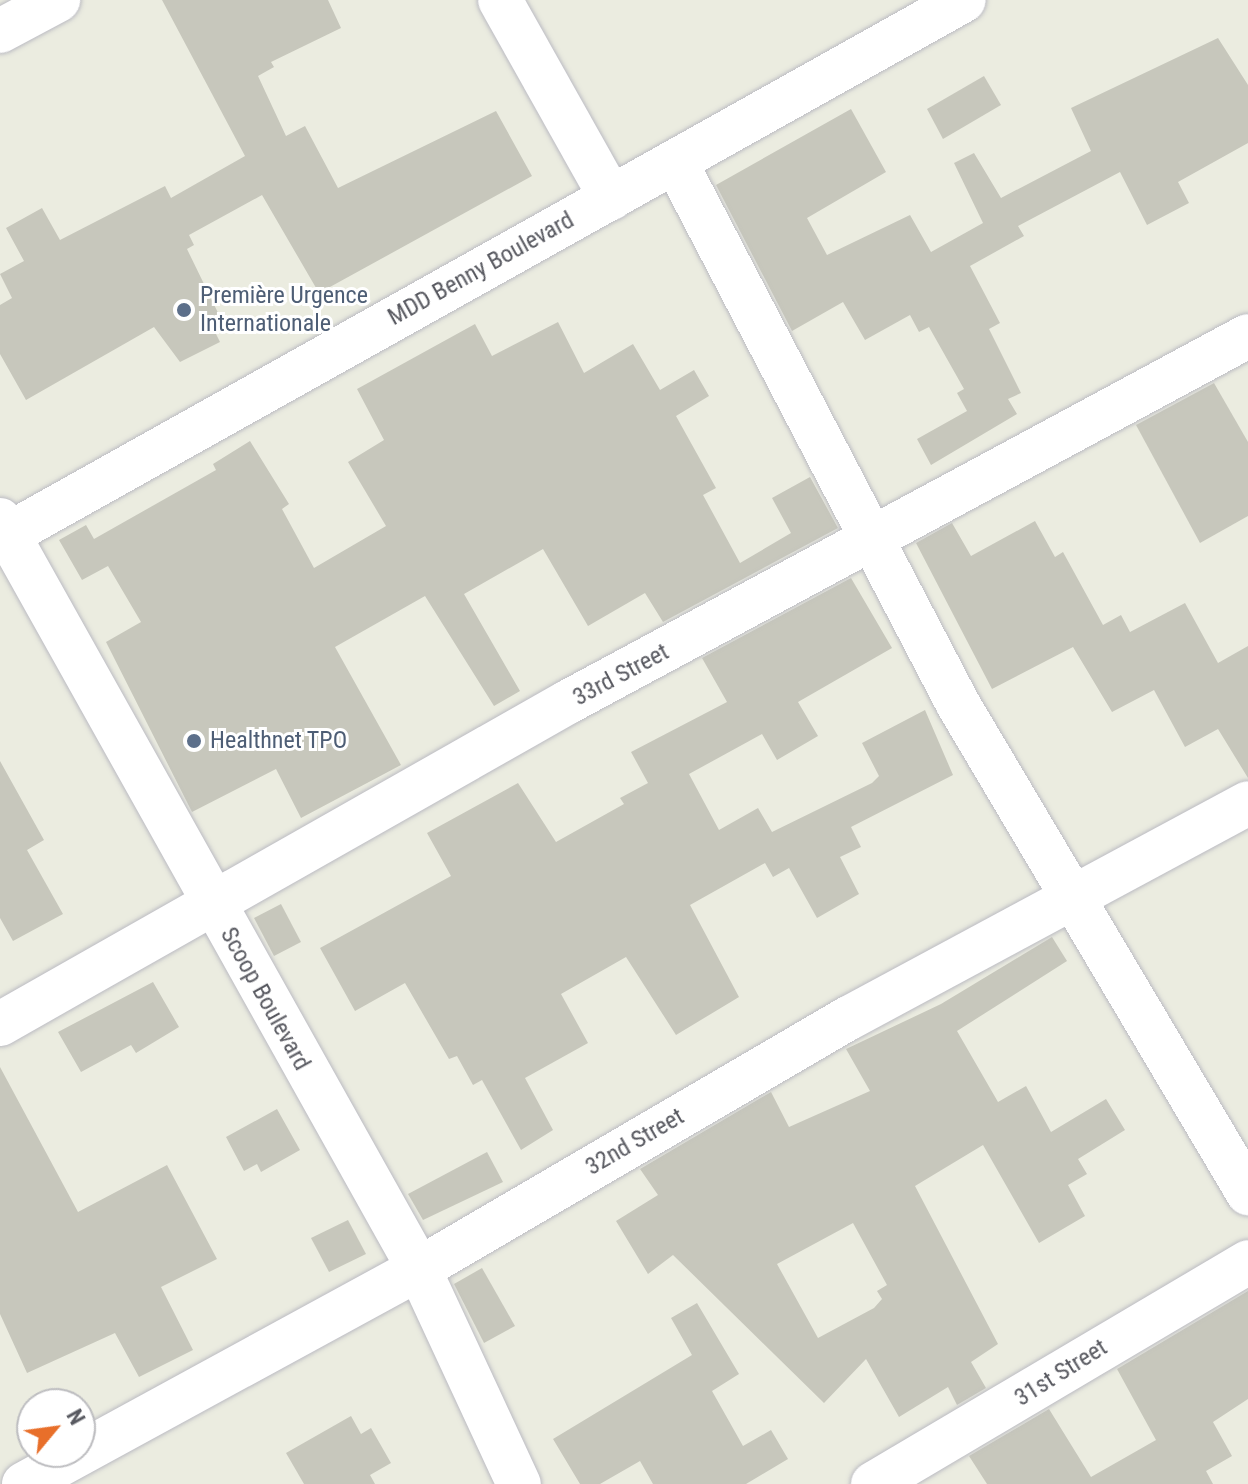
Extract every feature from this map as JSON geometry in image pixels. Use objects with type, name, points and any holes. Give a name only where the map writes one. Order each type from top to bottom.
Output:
[{"type":"street","points":[[500,0],[611,198]]},
{"type":"street","name":"MDD Benny Boulevard","points":[[3,531],[676,163],[964,0]]},
{"type":"street","points":[[676,163],[874,542],[1069,897],[1248,1193]]},
{"type":"street","name":"33rd Street","points":[[0,1024],[214,907],[568,702],[874,542],[1248,336]]},
{"type":"street","name":"Scoop Boulevard","points":[[3,531],[419,1269],[519,1484]]},
{"type":"street","name":"32nd Street","points":[[24,1484],[419,1269],[1069,897],[1248,803]]},
{"type":"street","name":"31st Street","points":[[873,1484],[1248,1262]]},
{"type":"building","points":[[162,0],[328,0],[341,28],[271,62],[274,67],[258,76],[286,136],[305,126],[338,188],[496,111],[532,176],[319,293],[262,195],[189,235],[194,245],[187,249],[222,321],[212,326],[220,342],[180,362],[154,327],[26,400],[0,354],[0,305],[12,298],[0,274],[24,261],[6,228],[42,208],[60,240],[165,186],[171,198],[245,156]]},
{"type":"building","points":[[1218,38],[1248,85],[1248,143],[1178,182],[1189,203],[1147,225],[1120,172],[1018,226],[1024,236],[970,266],[1000,323],[989,329],[1021,393],[1008,399],[1017,414],[931,465],[917,439],[967,411],[957,393],[964,389],[929,327],[919,332],[910,315],[865,340],[843,302],[792,331],[716,185],[851,109],[886,172],[807,218],[827,255],[910,215],[931,252],[983,223],[954,163],[974,153],[1001,198],[1091,151],[1071,108]]},
{"type":"building","points":[[984,76],[1001,105],[943,139],[927,109]]},
{"type":"building","points":[[558,322],[584,373],[633,344],[660,390],[694,370],[709,396],[676,416],[716,488],[703,495],[740,563],[791,533],[772,498],[810,477],[838,528],[663,622],[645,593],[588,626],[543,549],[464,594],[520,691],[494,706],[425,596],[335,647],[401,765],[301,818],[276,769],[192,812],[106,642],[141,622],[108,566],[82,580],[59,540],[86,525],[94,539],[216,470],[213,464],[250,441],[289,504],[282,509],[314,568],[386,526],[348,462],[384,440],[357,389],[475,324],[492,356]]},
{"type":"building","points":[[1214,383],[1248,442],[1248,516],[1200,543],[1136,425]]},
{"type":"building","points":[[1035,521],[1055,557],[1063,552],[1103,625],[1121,615],[1130,632],[1185,603],[1218,663],[1248,646],[1248,778],[1218,729],[1185,747],[1154,690],[1112,712],[1073,647],[992,689],[916,543],[952,523],[971,556]]},
{"type":"building","points":[[851,578],[892,648],[798,702],[818,736],[777,760],[762,734],[689,774],[719,830],[758,808],[772,832],[872,783],[879,776],[862,743],[925,710],[953,775],[851,827],[861,847],[840,857],[859,894],[817,918],[789,868],[773,877],[765,863],[690,905],[739,997],[676,1035],[626,957],[561,994],[588,1043],[525,1078],[553,1130],[521,1150],[482,1080],[473,1085],[457,1056],[449,1059],[405,983],[355,1011],[320,948],[451,876],[427,833],[518,783],[556,842],[624,804],[620,798],[648,783],[631,752],[727,702],[702,658]]},
{"type":"building","points":[[0,761],[44,840],[27,850],[63,914],[13,941],[0,918]]},
{"type":"building","points":[[281,904],[301,942],[274,956],[254,918]]},
{"type":"building","points":[[1052,937],[1067,961],[957,1031],[998,1102],[1026,1086],[1051,1132],[1106,1099],[1125,1130],[1078,1159],[1087,1174],[1068,1185],[1085,1216],[1039,1243],[983,1145],[915,1186],[998,1344],[971,1362],[986,1388],[957,1405],[948,1387],[899,1417],[866,1359],[824,1403],[673,1255],[648,1274],[616,1221],[658,1195],[640,1169],[771,1092],[789,1127],[870,1091],[846,1049],[941,1004]],"holes":[[[853,1223],[887,1285],[877,1291],[882,1299],[874,1308],[818,1338],[777,1264]]]},
{"type":"building","points":[[153,982],[179,1027],[136,1053],[131,1045],[81,1072],[58,1032]]},
{"type":"building","points":[[0,1067],[78,1212],[167,1165],[217,1259],[161,1287],[193,1350],[139,1377],[115,1333],[27,1373],[0,1314]]},
{"type":"building","points":[[277,1109],[300,1150],[261,1172],[257,1164],[244,1171],[226,1137]]},
{"type":"building","points":[[487,1152],[503,1182],[423,1220],[408,1194]]},
{"type":"building","points":[[348,1220],[366,1254],[329,1272],[311,1238]]},
{"type":"building","points":[[482,1268],[515,1326],[484,1343],[454,1284]]},
{"type":"building","points":[[1248,1291],[1248,1399],[1213,1422],[1232,1456],[1206,1471],[1213,1484],[987,1484],[969,1456],[1049,1409],[1091,1477],[1156,1440],[1117,1369]]},
{"type":"building","points":[[697,1303],[739,1374],[712,1391],[743,1446],[771,1430],[788,1459],[746,1484],[653,1484],[640,1461],[600,1484],[580,1484],[553,1439],[692,1355],[671,1318]]},
{"type":"building","points":[[351,1416],[361,1434],[371,1428],[391,1463],[370,1475],[375,1484],[304,1484],[286,1453]]},
{"type":"place","name":"Première Urgence Internationale","points":[[184,310]]},
{"type":"place","name":"Healthnet TPO","points":[[194,741]]}]
